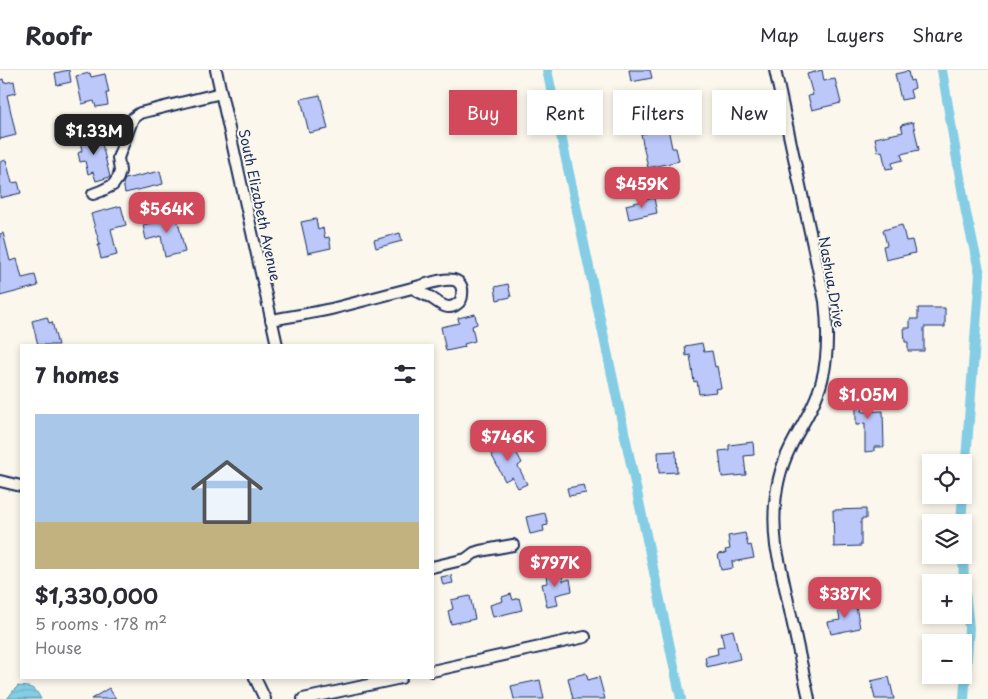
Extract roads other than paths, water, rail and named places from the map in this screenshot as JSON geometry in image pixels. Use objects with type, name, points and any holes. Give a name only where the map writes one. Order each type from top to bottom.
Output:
[{"type":"street","name":"South Elizabeth Avenue","points":[[216,70],[277,344]]},
{"type":"street","name":"Nashua Drive","points":[[775,70],[828,323],[826,359],[818,394],[790,446],[782,467],[774,510],[776,546],[809,699]]},
{"type":"street","points":[[93,194],[113,185],[118,178],[120,171],[118,158],[133,118],[140,113],[221,93]]},
{"type":"street","points":[[271,320],[335,308],[414,288]]},
{"type":"street","points":[[0,481],[20,486]]},
{"type":"street","points":[[434,567],[466,559],[474,553],[513,545]]},
{"type":"street","points":[[434,671],[585,637]]},
{"type":"street","points":[[255,679],[264,699]]},
{"type":"street","points":[[304,699],[396,679]]},
{"type":"water","points":[[18,686],[32,688],[41,699],[7,699]]},
{"type":"waterway","points":[[547,70],[681,699]]},
{"type":"waterway","points":[[942,70],[966,213],[980,274],[966,454]]},
{"type":"waterway","points":[[962,504],[962,514]]},
{"type":"waterway","points":[[963,564],[969,628],[964,699]]}]
